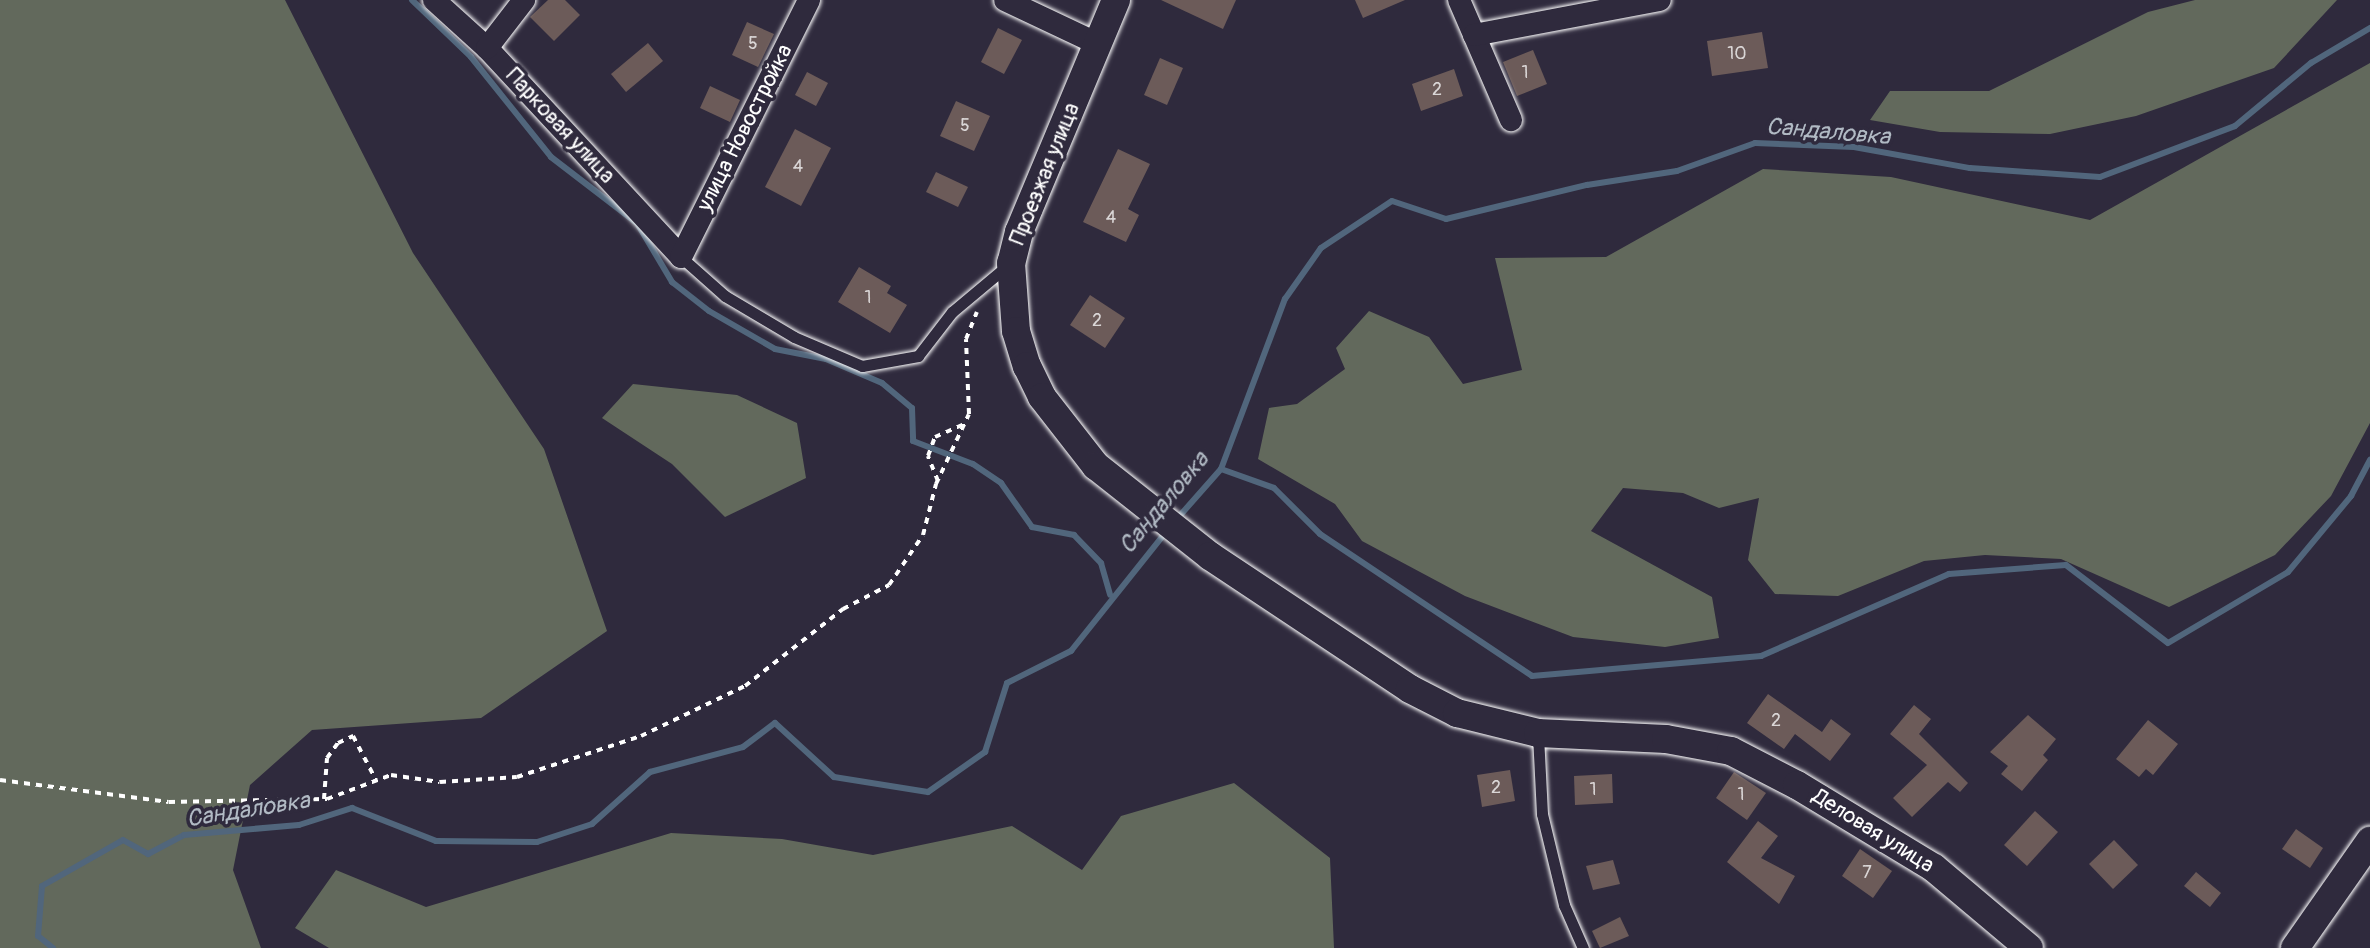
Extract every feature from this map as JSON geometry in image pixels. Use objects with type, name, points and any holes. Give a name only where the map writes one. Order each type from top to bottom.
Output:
[{"type":"street","name":"Парковая улица","points":[[434,0],[487,48],[681,257]]},
{"type":"street","points":[[487,48],[524,0]]},
{"type":"street","name":"улица Новостройка","points":[[681,257],[809,0]]},
{"type":"street","points":[[1005,0],[1098,44]]},
{"type":"street","name":"Проезжая улица","points":[[1116,0],[1019,232],[1011,263],[1016,331],[1042,397],[1096,466],[1210,556]]},
{"type":"street","points":[[1459,0],[1511,120]]},
{"type":"street","points":[[1474,35],[1660,0]]},
{"type":"street","name":"Деловая улица","points":[[1210,556],[1410,689],[1457,713],[1538,733],[1699,743],[1769,769],[1934,868],[2029,948]]},
{"type":"street","points":[[2295,948],[2370,841]]},
{"type":"lane","points":[[681,257],[725,296],[794,337],[862,366],[918,356],[952,312],[1011,263]]},
{"type":"lane","points":[[1538,733],[1542,814],[1564,905],[1583,948]]},
{"type":"path","points":[[0,780],[169,802],[324,799],[391,775],[440,782],[517,777],[641,736],[745,686],[843,609],[889,585],[923,535],[938,481],[969,414],[966,339],[981,303]]},
{"type":"path","points":[[938,481],[928,456],[935,437],[965,423]]},
{"type":"path","points":[[324,799],[327,758],[338,743],[353,736],[376,781]]},
{"type":"green space","points":[[0,0],[285,0],[413,253],[544,449],[607,631],[481,718],[312,730],[250,785],[233,870],[261,948],[0,948]]},
{"type":"green space","points":[[2195,0],[2337,0],[2274,68],[2136,116],[2050,134],[1940,132],[1870,120],[1890,91],[1989,91],[2148,12]]},
{"type":"green space","points":[[2370,63],[2370,423],[2331,496],[2275,555],[2169,607],[2061,559],[1985,555],[1924,561],[1838,596],[1775,594],[1748,560],[1759,498],[1719,508],[1683,493],[1623,488],[1591,531],[1712,597],[1719,638],[1665,647],[1573,637],[1465,596],[1362,541],[1335,504],[1258,459],[1269,408],[1297,404],[1345,369],[1336,348],[1369,311],[1429,337],[1463,384],[1522,370],[1495,258],[1606,257],[1763,169],[1891,177],[2090,220]]},
{"type":"green space","points":[[633,384],[737,395],[797,423],[806,478],[725,517],[672,464],[602,418]]},
{"type":"green space","points":[[1234,783],[1330,858],[1334,948],[329,948],[295,928],[336,870],[426,907],[671,833],[782,839],[873,855],[1012,826],[1082,870],[1121,816]]},
{"type":"building","points":[[548,0],[565,0],[580,15],[554,41],[530,17]]},
{"type":"building","points":[[1161,0],[1236,0],[1223,29]]},
{"type":"building","points":[[1355,0],[1405,0],[1363,18]]},
{"type":"building","points":[[747,22],[774,34],[758,67],[732,55]]},
{"type":"building","points":[[998,28],[1022,40],[1004,74],[981,62]]},
{"type":"building","points":[[1762,32],[1768,68],[1712,76],[1707,41]]},
{"type":"building","points":[[648,43],[663,61],[626,92],[611,74]]},
{"type":"building","points":[[1533,50],[1547,84],[1517,96],[1503,62]]},
{"type":"building","points":[[1160,58],[1183,68],[1167,105],[1144,95]]},
{"type":"building","points":[[1454,69],[1463,96],[1421,111],[1412,84]]},
{"type":"building","points":[[807,72],[828,83],[816,106],[795,95]]},
{"type":"building","points":[[710,86],[740,100],[730,122],[700,108]]},
{"type":"building","points":[[956,101],[990,116],[974,151],[940,136]]},
{"type":"building","points":[[795,129],[831,148],[801,206],[765,187]]},
{"type":"building","points":[[1118,149],[1150,164],[1128,209],[1139,215],[1126,242],[1083,222]]},
{"type":"building","points":[[936,172],[968,187],[958,207],[926,192]]},
{"type":"building","points":[[859,267],[891,286],[887,293],[907,305],[890,333],[838,302]]},
{"type":"building","points":[[1090,295],[1125,318],[1105,348],[1070,325]]},
{"type":"building","points":[[1768,694],[1822,732],[1831,719],[1851,734],[1830,761],[1795,734],[1784,749],[1747,723]]},
{"type":"building","points":[[1914,705],[1931,719],[1919,734],[1968,783],[1960,792],[1948,782],[1912,817],[1893,798],[1927,765],[1890,734]]},
{"type":"building","points":[[2028,715],[2056,739],[2043,755],[2048,760],[2022,791],[2001,774],[2008,766],[1990,752]]},
{"type":"building","points":[[2148,720],[2178,744],[2153,775],[2146,769],[2139,777],[2116,759]]},
{"type":"building","points":[[1510,770],[1515,801],[1482,807],[1477,775]]},
{"type":"building","points":[[1734,772],[1766,793],[1747,820],[1716,798]]},
{"type":"building","points":[[1612,774],[1613,803],[1575,805],[1574,776]]},
{"type":"building","points":[[2035,811],[2058,832],[2027,866],[2004,845]]},
{"type":"building","points":[[1758,821],[1778,836],[1761,858],[1795,876],[1779,904],[1727,862]]},
{"type":"building","points":[[2296,829],[2323,848],[2310,868],[2282,849]]},
{"type":"building","points":[[2114,840],[2138,865],[2113,889],[2089,864]]},
{"type":"building","points":[[1860,849],[1892,871],[1873,898],[1842,876]]},
{"type":"building","points":[[1613,860],[1620,884],[1593,890],[1586,866]]},
{"type":"building","points":[[2196,872],[2221,893],[2210,907],[2184,886]]},
{"type":"building","points":[[1620,917],[1629,936],[1600,948],[1592,931]]},
{"type":"waterway","points":[[412,0],[471,57],[551,157],[637,223],[672,282],[709,311],[775,349],[826,359],[882,383],[912,408],[913,441],[973,464],[1001,483],[1032,527],[1074,535],[1101,563],[1110,595]]},
{"type":"waterway","name":"Сандаловка","points":[[1176,520],[1221,469],[1285,299],[1321,248],[1392,201],[1446,219],[1587,185],[1677,171],[1755,143],[1854,147],[1970,168],[2100,177],[2235,126],[2311,63],[2370,28]]},
{"type":"waterway","points":[[1221,469],[1274,488],[1320,534],[1532,676],[1761,656],[1949,574],[2066,565],[2168,643],[2288,572],[2351,496],[2370,460]]},
{"type":"waterway","name":"Сандаловка","points":[[53,948],[38,936],[42,886],[123,840],[148,854],[184,835],[299,825],[352,808],[436,841],[537,842],[592,824],[650,772],[743,747],[775,723],[834,777],[928,792],[985,752],[1007,683],[1071,651],[1166,532]]}]
